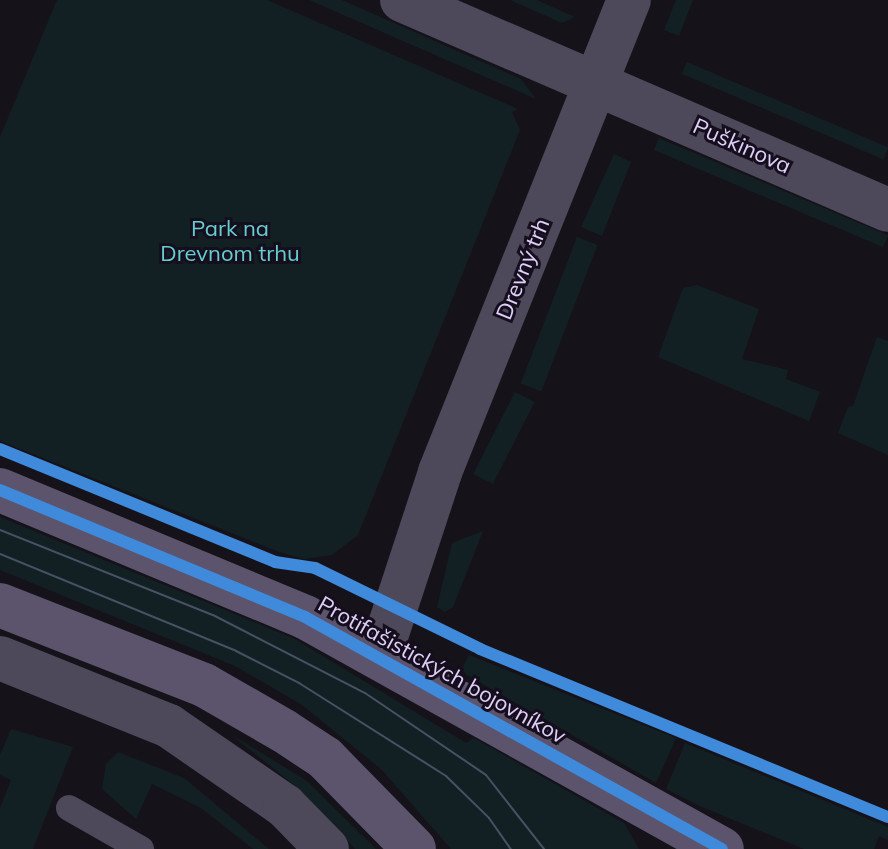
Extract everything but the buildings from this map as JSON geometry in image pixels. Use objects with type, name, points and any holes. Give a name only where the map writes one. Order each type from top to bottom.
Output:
[{"type":"street","points":[[402,0],[596,84]]},
{"type":"street","name":"Drevný trh","points":[[380,655],[440,472],[629,0]]},
{"type":"street","name":"Puškinova","points":[[596,84],[888,210]]},
{"type":"street","name":"Protifašistických bojovníkov","points":[[0,490],[305,617],[380,655],[722,849]]},
{"type":"street","points":[[0,605],[204,685],[284,731],[346,777],[414,849]]},
{"type":"street","points":[[0,658],[169,726],[285,806],[327,849]]},
{"type":"lane","points":[[69,808],[141,849]]},
{"type":"green space","name":"Park na Drevnom trhu","points":[[57,0],[267,0],[518,109],[512,112],[520,130],[358,535],[332,555],[304,559],[279,552],[0,441],[0,137]]},
{"type":"green space","points":[[309,0],[342,0],[521,79],[536,99]]},
{"type":"green space","points":[[510,0],[537,0],[575,17],[562,23]]},
{"type":"green space","points":[[676,0],[693,0],[679,36],[664,30]]},
{"type":"green space","points":[[687,62],[888,147],[884,160],[682,74]]},
{"type":"green space","points":[[659,138],[888,235],[883,247],[654,150]]},
{"type":"green space","points":[[614,154],[631,162],[602,236],[581,227]]},
{"type":"green space","points":[[577,237],[598,245],[541,391],[521,384]]},
{"type":"green space","points":[[697,285],[759,309],[742,359],[788,370],[786,379],[820,392],[809,421],[658,357],[683,288]]},
{"type":"green space","points":[[877,337],[888,341],[888,455],[838,433],[848,407],[853,406]]},
{"type":"green space","points":[[515,392],[535,402],[493,484],[473,474]]},
{"type":"green space","points":[[0,517],[295,639],[466,743],[474,738],[624,823],[639,849],[451,849],[382,770],[302,705],[235,666],[0,570]]},
{"type":"green space","points":[[483,531],[453,607],[445,612],[437,607],[452,543]]},
{"type":"green space","points":[[469,655],[676,738],[656,783],[467,675],[462,669]]},
{"type":"green space","points":[[11,729],[73,747],[33,849],[0,849],[0,808],[11,780],[0,775],[0,755]]},
{"type":"green space","points":[[232,735],[307,781],[376,849],[355,849],[300,790]]},
{"type":"green space","points":[[685,743],[888,827],[888,840],[879,836],[874,849],[804,849],[702,807],[666,789]]},
{"type":"green space","points":[[118,752],[184,778],[269,849],[253,849],[201,808],[152,784],[136,819],[102,789],[106,764]]},
{"type":"tram line","points":[[0,530],[213,615],[365,693],[486,775],[544,849]]},
{"type":"tram line","points":[[0,554],[236,651],[299,683],[446,776],[489,818],[511,849]]},
{"type":"cycle path","points":[[0,449],[275,562],[315,568],[480,649],[888,817]]},
{"type":"cycle path","points":[[0,490],[305,617],[722,849]]}]
